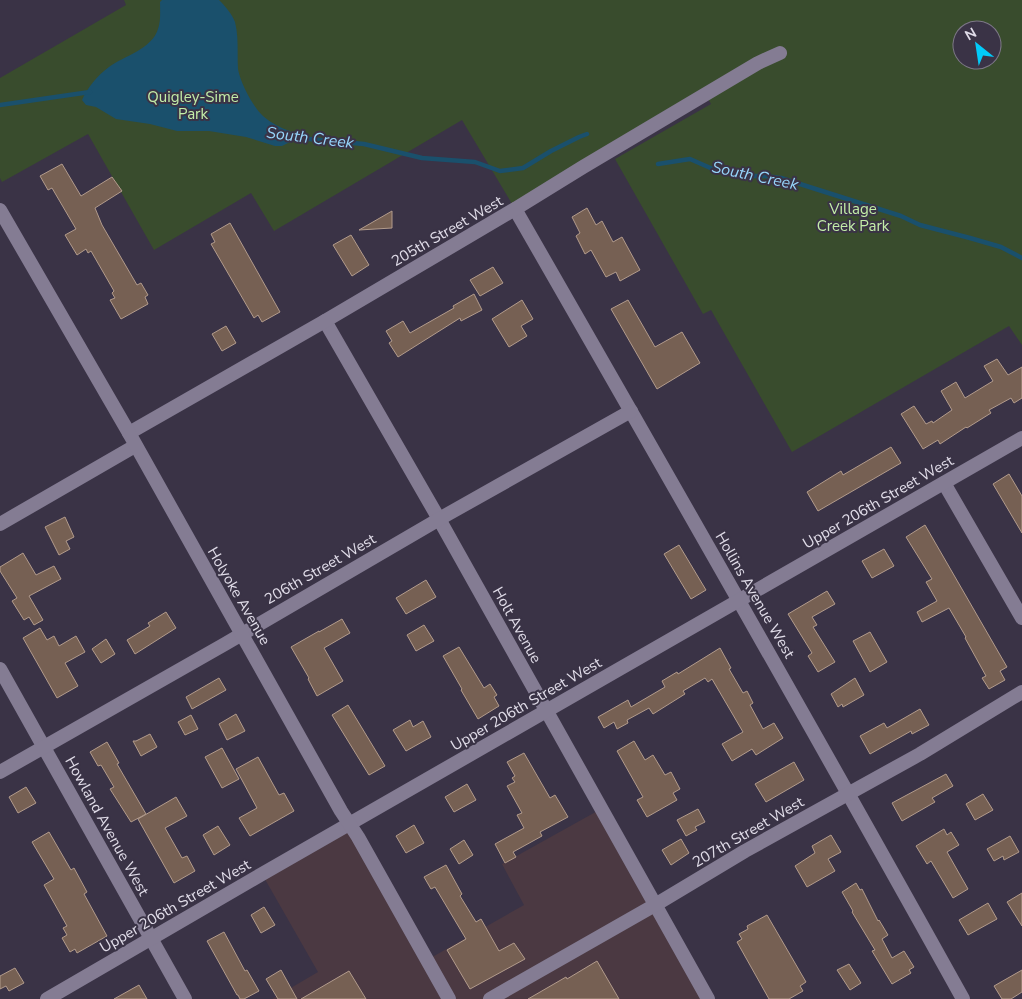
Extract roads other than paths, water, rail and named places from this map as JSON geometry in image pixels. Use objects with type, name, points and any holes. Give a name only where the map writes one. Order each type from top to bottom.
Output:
[{"type":"street","name":"205th Street West","points":[[0,524],[132,439],[325,321],[758,63],[780,53]]},
{"type":"street","name":"Hollins Avenue West","points":[[515,209],[739,600],[963,999]]},
{"type":"street","name":"Holyoke Avenue","points":[[0,210],[449,999]]},
{"type":"street","name":"Holt Avenue","points":[[325,321],[708,999]]},
{"type":"street","name":"206th Street West","points":[[0,772],[242,634],[438,519],[631,411]]},
{"type":"street","name":"Upper 206th Street West","points":[[47,999],[1022,438]]},
{"type":"street","points":[[944,484],[1022,618]]},
{"type":"street","name":"Howland Avenue West","points":[[0,669],[186,999]]},
{"type":"street","name":"207th Street West","points":[[490,999],[745,851],[920,754],[1022,692]]},
{"type":"water","points":[[162,0],[219,0],[224,5],[235,22],[238,69],[244,87],[251,101],[263,116],[276,125],[290,131],[293,137],[290,142],[282,146],[275,146],[246,137],[209,131],[177,131],[150,124],[116,119],[96,107],[86,105],[82,100],[84,95],[101,74],[115,63],[144,47],[155,36],[159,26],[160,2]]},
{"type":"waterway","name":"South Creek","points":[[0,105],[90,92]]},
{"type":"waterway","name":"South Creek","points":[[287,137],[364,144],[422,158],[475,162],[500,171],[523,168],[551,151],[587,134]]},
{"type":"waterway","name":"South Creek","points":[[658,164],[690,159],[715,170],[743,176],[781,178],[901,216],[920,225],[1001,247],[1022,258]]},
{"type":"park label","name":"Quigley-Sime Park","points":[[193,106]]},
{"type":"park label","name":"Village Creek Park","points":[[853,218]]}]
